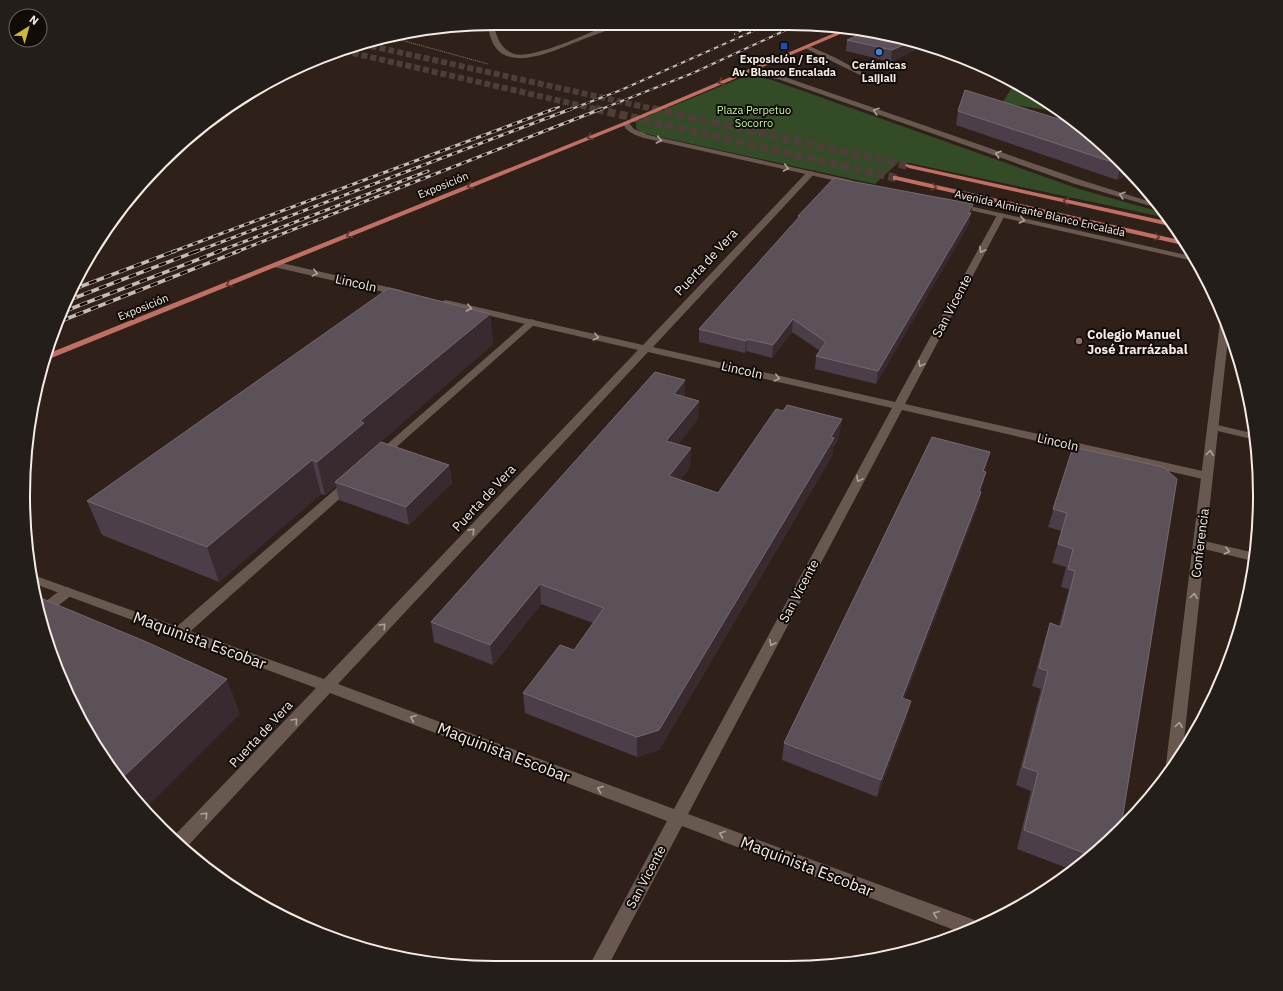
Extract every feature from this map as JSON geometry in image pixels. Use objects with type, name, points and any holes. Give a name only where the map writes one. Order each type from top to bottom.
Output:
[{"type":"main road","name":"Exposición","points":[[52,355],[626,123],[839,33]]},
{"type":"main road","name":"Avenida Almirante Blanco Encalada","points":[[909,166],[1165,223]]},
{"type":"main road","name":"Avenida Almirante Blanco Encalada","points":[[896,178],[1178,242]]},
{"type":"street","points":[[492,30],[495,42],[499,48],[516,56],[526,57],[562,46],[602,30]]},
{"type":"street","points":[[806,47],[834,59],[864,75]]},
{"type":"street","points":[[746,72],[780,77],[1078,182],[1150,204]]},
{"type":"street","points":[[626,123],[632,131],[646,137],[857,183]]},
{"type":"street","name":"Puerta de Vera","points":[[182,839],[811,173]]},
{"type":"street","name":"Avenida Almirante Blanco Encalada","points":[[948,203],[1188,258]]},
{"type":"street","name":"San Vicente","points":[[602,961],[1001,215]]},
{"type":"street","name":"Lincoln","points":[[277,265],[408,294]]},
{"type":"street","name":"Lincoln","points":[[439,301],[1208,476]]},
{"type":"street","points":[[372,463],[532,322]]},
{"type":"street","name":"Conferencia","points":[[1175,754],[1224,333]]},
{"type":"street","points":[[1213,427],[1249,436]]},
{"type":"street","points":[[179,633],[361,473]]},
{"type":"street","points":[[1200,544],[1249,556]]},
{"type":"street","name":"Maquinista Escobar","points":[[38,581],[326,686],[966,926]]},
{"type":"street","points":[[45,610],[67,592]]},
{"type":"path","points":[[401,40],[502,68],[526,57]]},
{"type":"green space","name":"Plaza Perpetuo Socorro","points":[[753,76],[772,80],[1079,189],[1156,211],[1160,217],[900,161],[875,184],[642,133],[636,128],[636,122],[641,119],[741,78]]},
{"type":"green space","points":[[1012,88],[1049,110],[1002,103]]},
{"type":"building","points":[[858,36],[903,45],[892,50],[847,40]]},
{"type":"building","points":[[965,90],[1063,121],[1113,162],[958,111]]},
{"type":"building","points":[[834,178],[973,204],[968,213],[971,213],[878,371],[816,356],[826,342],[793,319],[773,345],[747,339],[746,341],[699,329],[800,216],[798,216]]},
{"type":"building","points":[[389,288],[490,314],[360,421],[364,423],[317,462],[312,460],[207,547],[87,501]]},
{"type":"building","points":[[655,372],[685,380],[674,394],[699,401],[666,441],[691,448],[669,476],[718,493],[776,409],[783,411],[787,405],[842,419],[831,437],[834,438],[659,730],[637,737],[523,693],[560,645],[574,650],[604,608],[540,584],[490,645],[431,622]]},
{"type":"building","points":[[932,437],[990,452],[983,471],[986,472],[979,491],[981,492],[902,698],[911,701],[881,780],[784,743]]},
{"type":"building","points":[[381,442],[449,465],[406,507],[335,482]]},
{"type":"building","points":[[1073,447],[1163,467],[1177,479],[1122,819],[1085,853],[1024,830],[1038,772],[1023,767],[1048,671],[1039,668],[1050,623],[1061,627],[1075,571],[1068,569],[1073,549],[1058,544],[1067,513],[1053,509]]},
{"type":"building","points":[[42,598],[149,643],[227,679],[124,776],[92,728],[65,674],[46,616]]},
{"type":"tunnel","points":[[373,47],[658,110]]},
{"type":"tunnel","points":[[353,53],[600,110]]},
{"type":"tunnel","points":[[596,109],[896,178]]},
{"type":"tunnel","points":[[653,109],[909,166]]},
{"type":"railway","points":[[735,34],[742,30]]},
{"type":"railway","points":[[569,110],[621,90],[756,30]]},
{"type":"railway","points":[[599,110],[693,73],[786,30]]},
{"type":"railway","points":[[551,110],[559,107]]},
{"type":"railway","points":[[172,252],[554,109]]},
{"type":"railway","points":[[195,252],[571,109]]},
{"type":"railway","points":[[236,252],[601,109]]},
{"type":"railway","points":[[217,252],[428,171]]},
{"type":"railway","points":[[80,287],[175,251]]},
{"type":"railway","points":[[74,298],[197,251]]},
{"type":"railway","points":[[69,310],[220,251]]},
{"type":"railway","points":[[64,320],[239,251]]},
{"type":"place","name":"Exposición / Esq. Av. Blanco Encalada","points":[[784,46]]},
{"type":"place","name":"Cerámicas Laijiali","points":[[879,52]]},
{"type":"place","name":"Colegio Manuel José Irarrázabal","points":[[1079,341]]}]
